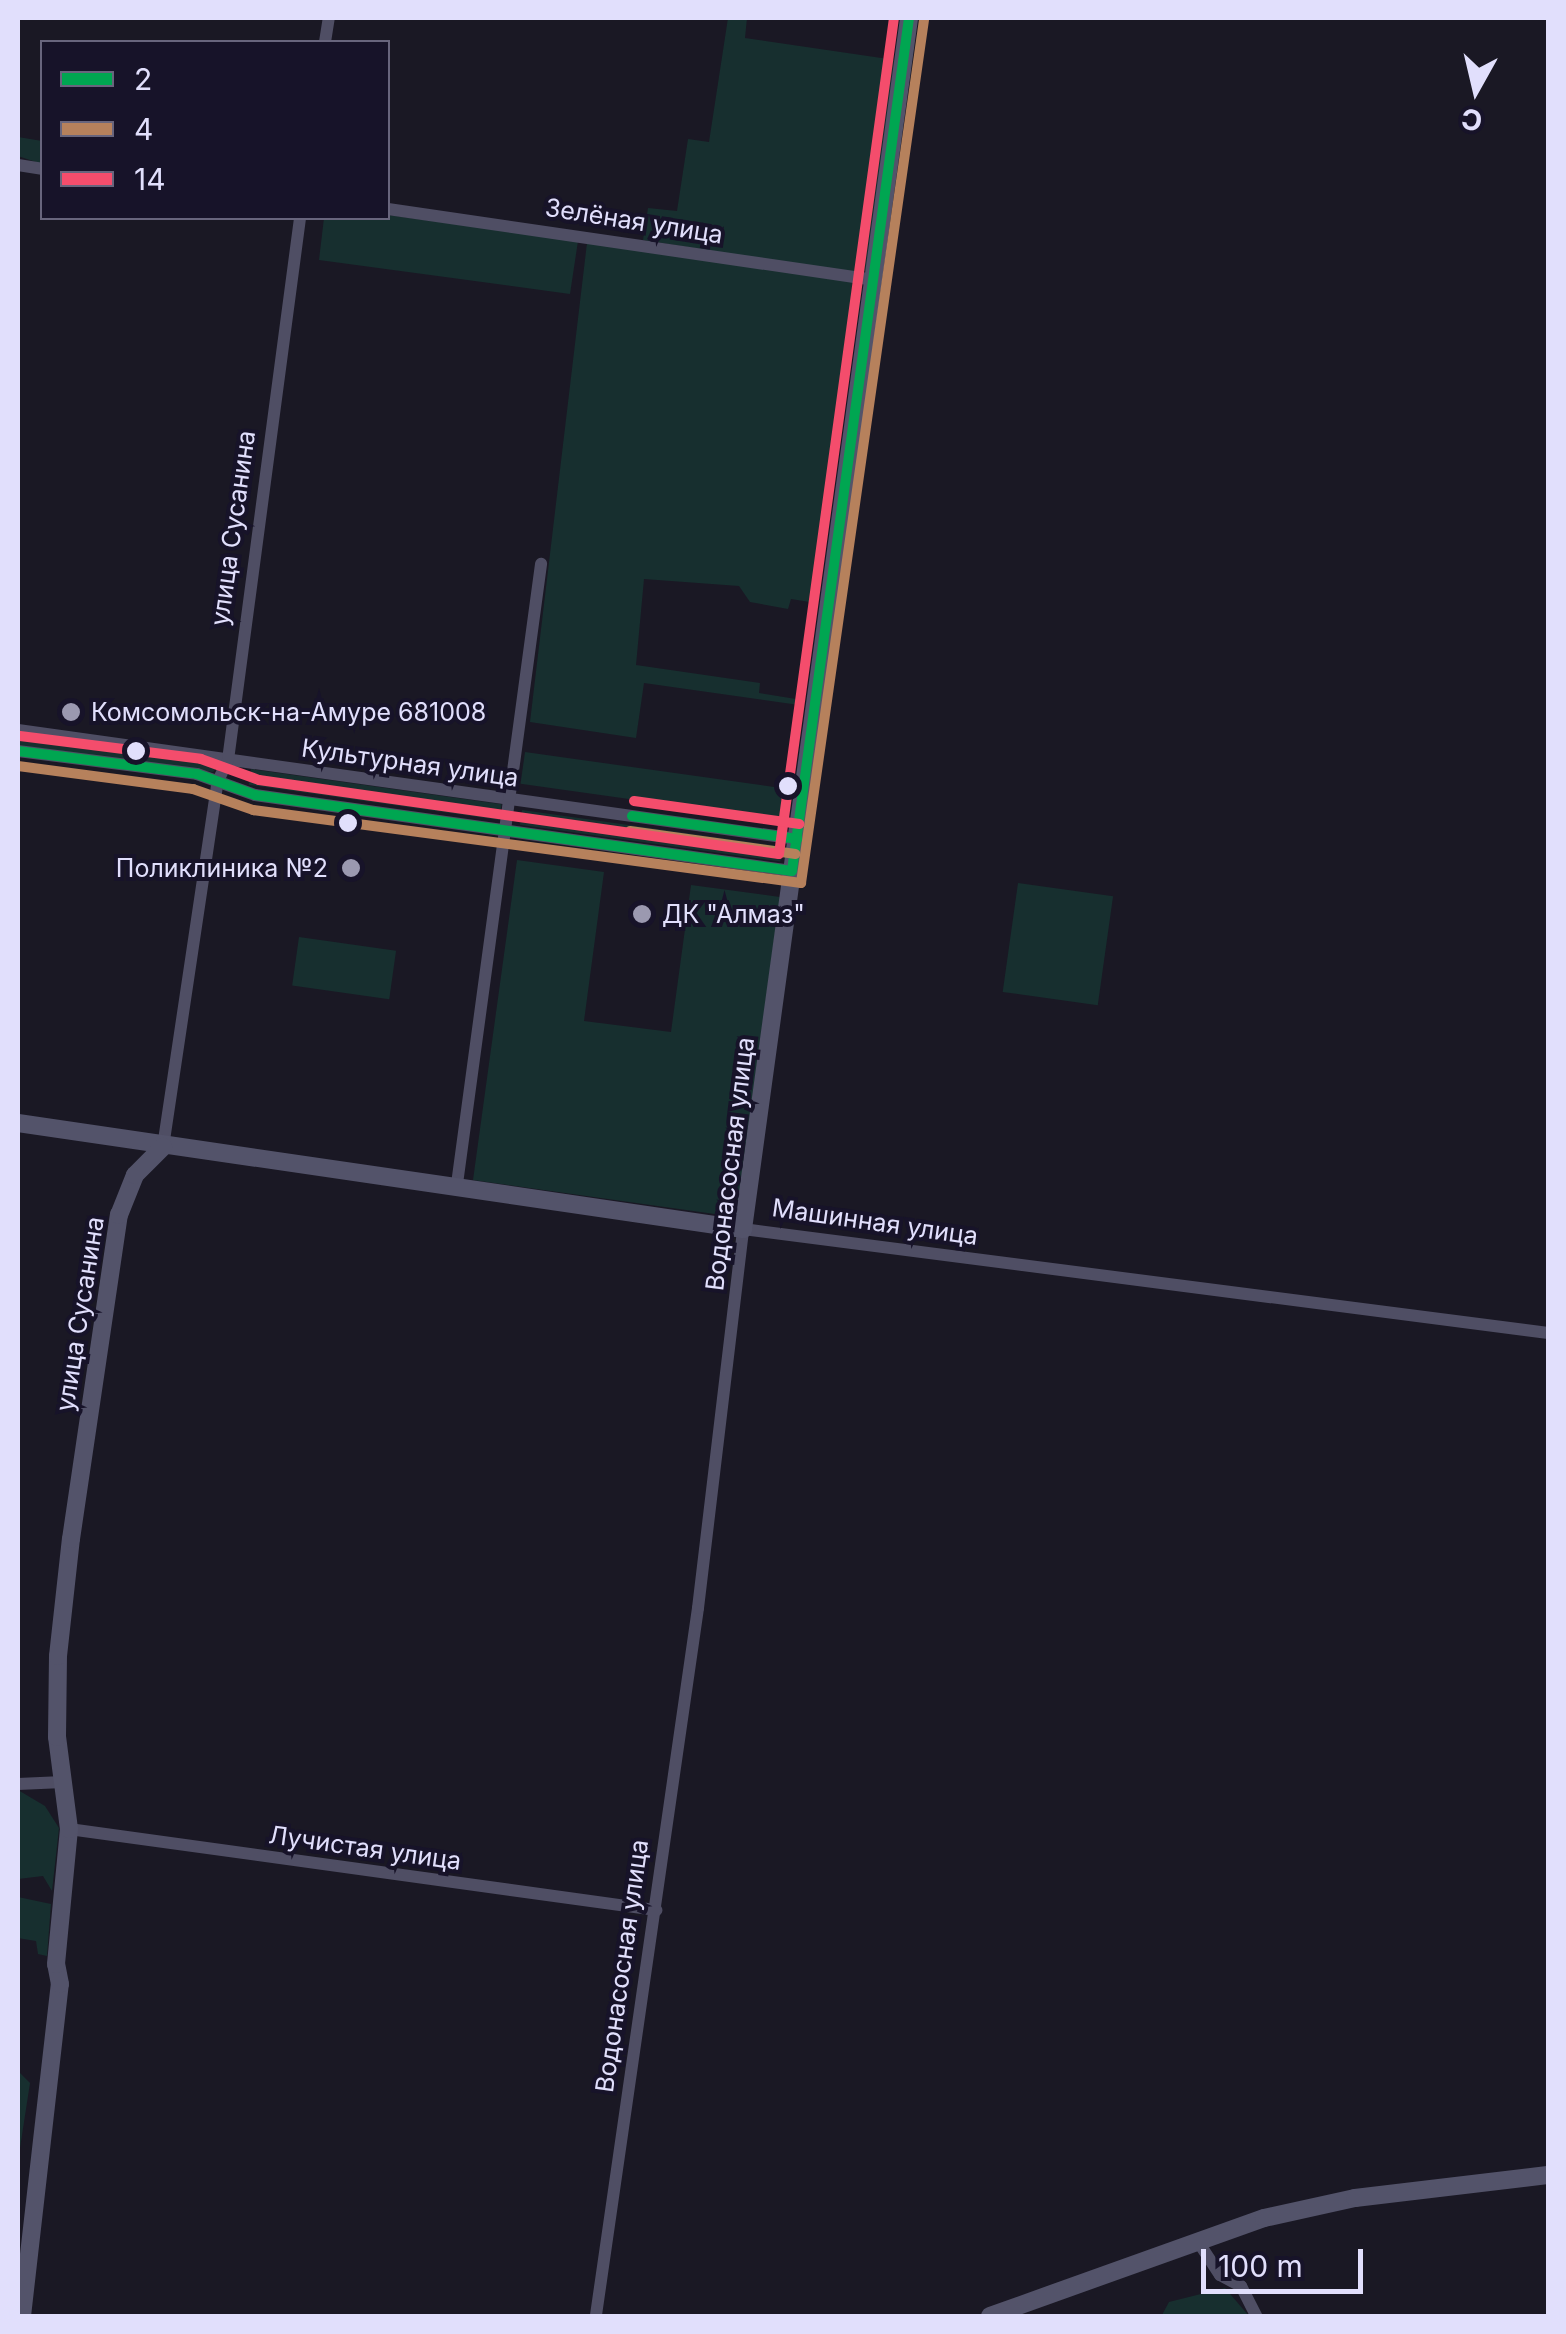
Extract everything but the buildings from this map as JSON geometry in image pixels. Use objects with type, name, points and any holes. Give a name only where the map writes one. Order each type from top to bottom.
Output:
[{"type":"street","name":"Водонасосная улица","points":[[596,2315],[737,1318],[743,1229],[910,18]]},
{"type":"street","name":"Зелёная улица","points":[[390,208],[873,280]]},
{"type":"street","name":"улица Сусанина","points":[[20,2314],[60,1984],[56,1964],[69,1829],[58,1656],[119,1215],[135,1174],[163,1147],[218,782],[228,760],[300,220]]},
{"type":"street","points":[[458,1184],[541,564]]},
{"type":"street","name":"Культурная улица","points":[[18,730],[796,839]]},
{"type":"street","points":[[18,750],[218,782],[255,794],[792,871]]},
{"type":"street","name":"Машинная улица","points":[[18,1123],[163,1147],[458,1184],[743,1229],[1548,1334]]},
{"type":"street","points":[[18,1784],[64,1782]]},
{"type":"street","name":"Лучистая улица","points":[[69,1829],[656,1910]]},
{"type":"street","points":[[990,2316],[1197,2240],[1355,2198],[1548,2175]]},
{"type":"street","points":[[1197,2240],[1220,2275],[1240,2286],[1256,2316]]},
{"type":"green space","points":[[728,18],[747,18],[745,38],[895,60],[868,270],[859,274],[643,240],[648,208],[677,211],[688,139],[709,142]]},
{"type":"green space","points":[[18,137],[40,141],[40,163],[18,156]]},
{"type":"green space","points":[[390,215],[578,241],[570,294],[319,260],[324,220],[390,220]]},
{"type":"green space","points":[[587,243],[856,282],[862,290],[816,603],[791,599],[788,609],[750,602],[739,586],[644,579],[636,665],[760,683],[759,693],[796,699],[802,689],[799,705],[644,683],[636,738],[530,722]]},
{"type":"green space","points":[[18,734],[219,765],[213,772],[18,745]]},
{"type":"green space","points":[[525,752],[787,789],[783,821],[521,784]]},
{"type":"green space","points":[[251,769],[502,804],[499,820],[249,785]]},
{"type":"green space","points":[[522,810],[782,847],[780,861],[520,825]]},
{"type":"green space","points":[[517,860],[604,872],[584,1021],[671,1032],[691,885],[780,897],[736,1217],[473,1180]]},
{"type":"green space","points":[[1018,883],[1113,896],[1098,1005],[1003,992]]},
{"type":"green space","points":[[299,937],[396,951],[389,999],[292,986]]},
{"type":"green space","points":[[18,1790],[45,1806],[59,1828],[52,1891],[43,1876],[18,1879]]},
{"type":"green space","points":[[18,1897],[51,1904],[47,1956],[38,1954],[36,1941],[18,1938]]},
{"type":"green space","points":[[18,2071],[30,2083],[18,2161]]},
{"type":"green space","points":[[1225,2288],[1249,2316],[1162,2315],[1169,2302]]},
{"type":"transit line","name":"14","points":[[20,736],[201,759],[259,780],[779,854],[894,18]]},
{"type":"transit line","name":"2","points":[[18,751],[197,774],[255,795],[792,871],[909,18]]},
{"type":"transit line","name":"4","points":[[18,766],[193,789],[253,810],[801,883],[924,20]]},
{"type":"transit line","name":"14","points":[[634,801],[799,824]]},
{"type":"transit line","name":"2","points":[[632,816],[797,839]]},
{"type":"transit line","name":"4","points":[[630,831],[795,854]]},
{"type":"place","name":"Комсомольск-на-Амуре 681008","points":[[71,712]]},
{"type":"place","name":"Поликлиника №2","points":[[351,868]]},
{"type":"place","name":"ДК \"Алмаз\"","points":[[642,914]]}]
